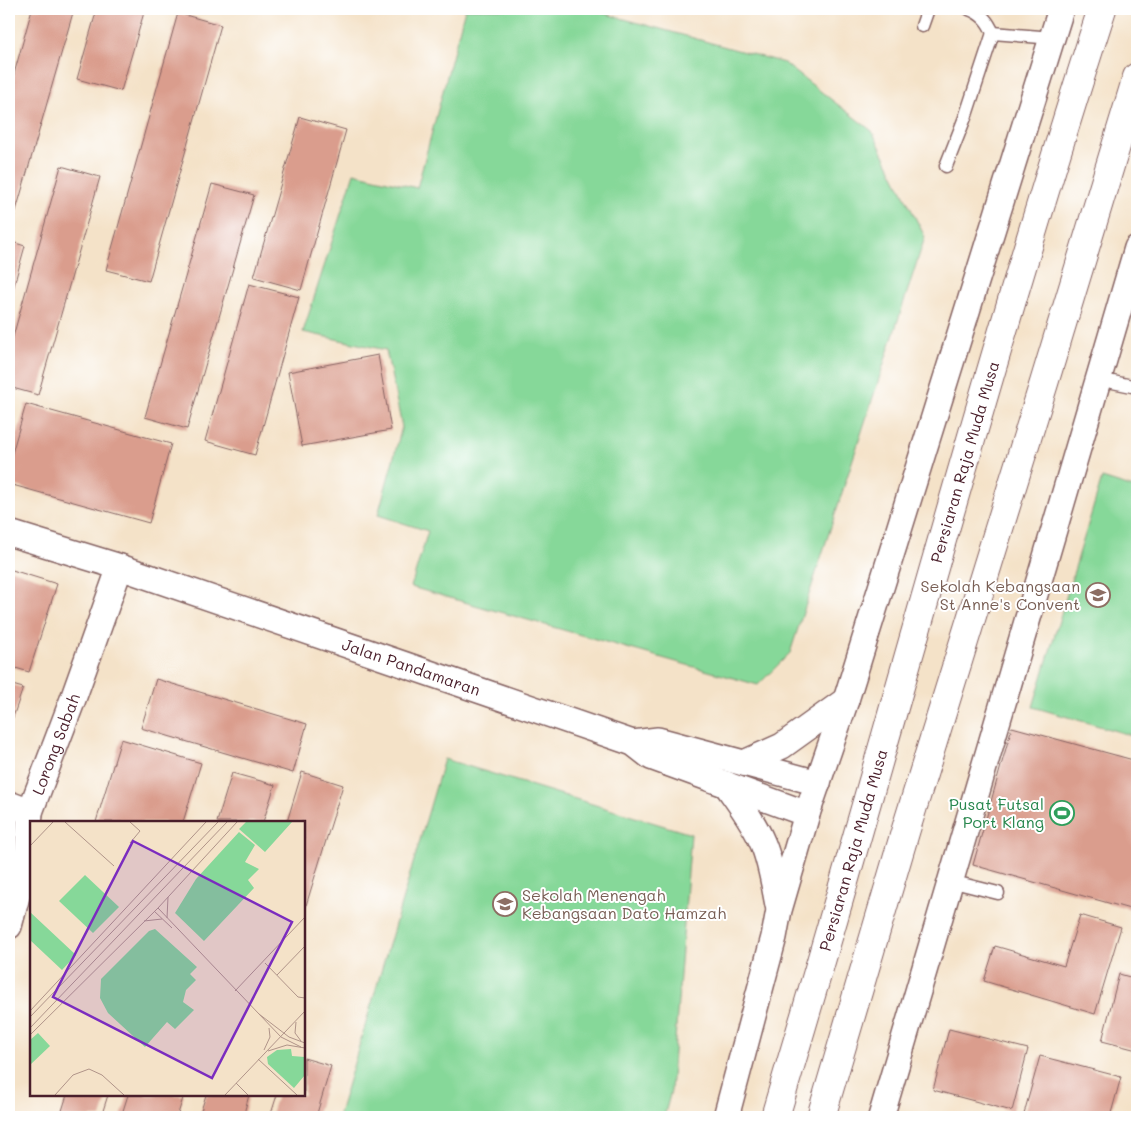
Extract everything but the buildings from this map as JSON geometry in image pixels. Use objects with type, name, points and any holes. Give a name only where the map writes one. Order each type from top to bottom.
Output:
[{"type":"main road","name":"Persiaran Raja Muda Musa","points":[[775,1117],[953,501],[1065,123],[1102,9]]},
{"type":"main road","points":[[821,1117],[909,819],[1137,77]]},
{"type":"street","points":[[726,1117],[774,937],[779,910],[1053,38],[1060,9]]},
{"type":"street","points":[[881,1117],[1137,248]]},
{"type":"street","name":"Jalan Pandamaran","points":[[9,533],[120,567],[633,744],[651,757],[808,814]]},
{"type":"street","name":"Lorong Sabah","points":[[9,926],[27,859],[20,808],[73,699],[120,567]]},
{"type":"street","points":[[744,763],[782,746],[846,700]]},
{"type":"street","points":[[633,744],[658,740],[818,783]]},
{"type":"street","points":[[726,784],[747,814],[763,844],[772,872],[779,910]]},
{"type":"lane","points":[[922,26],[928,9]]},
{"type":"lane","points":[[946,166],[966,115],[993,33],[989,22],[980,13],[969,9]]},
{"type":"lane","points":[[993,33],[1053,38]]},
{"type":"lane","points":[[1098,379],[1137,387]]},
{"type":"lane","points":[[950,881],[998,893]]},
{"type":"green space","points":[[465,9],[588,9],[784,63],[872,131],[925,237],[790,653],[758,685],[411,587],[428,531],[378,515],[402,427],[386,350],[303,332],[354,173],[417,188]]},
{"type":"green space","name":"Sekolah Kebangsaan St Anne's Convent","points":[[1102,478],[1137,489],[1137,737],[1033,707]]},
{"type":"green space","points":[[444,759],[691,834],[671,1091],[664,1117],[338,1117]]},
{"type":"place","name":"Sekolah Kebangsaan St Anne's Convent","points":[[1098,595]]},
{"type":"place","name":"Pusat Futsal Port Klang","points":[[1062,813]]},
{"type":"place","name":"Sekolah Menengah Kebangsaan Dato Hamzah","points":[[505,904]]}]
